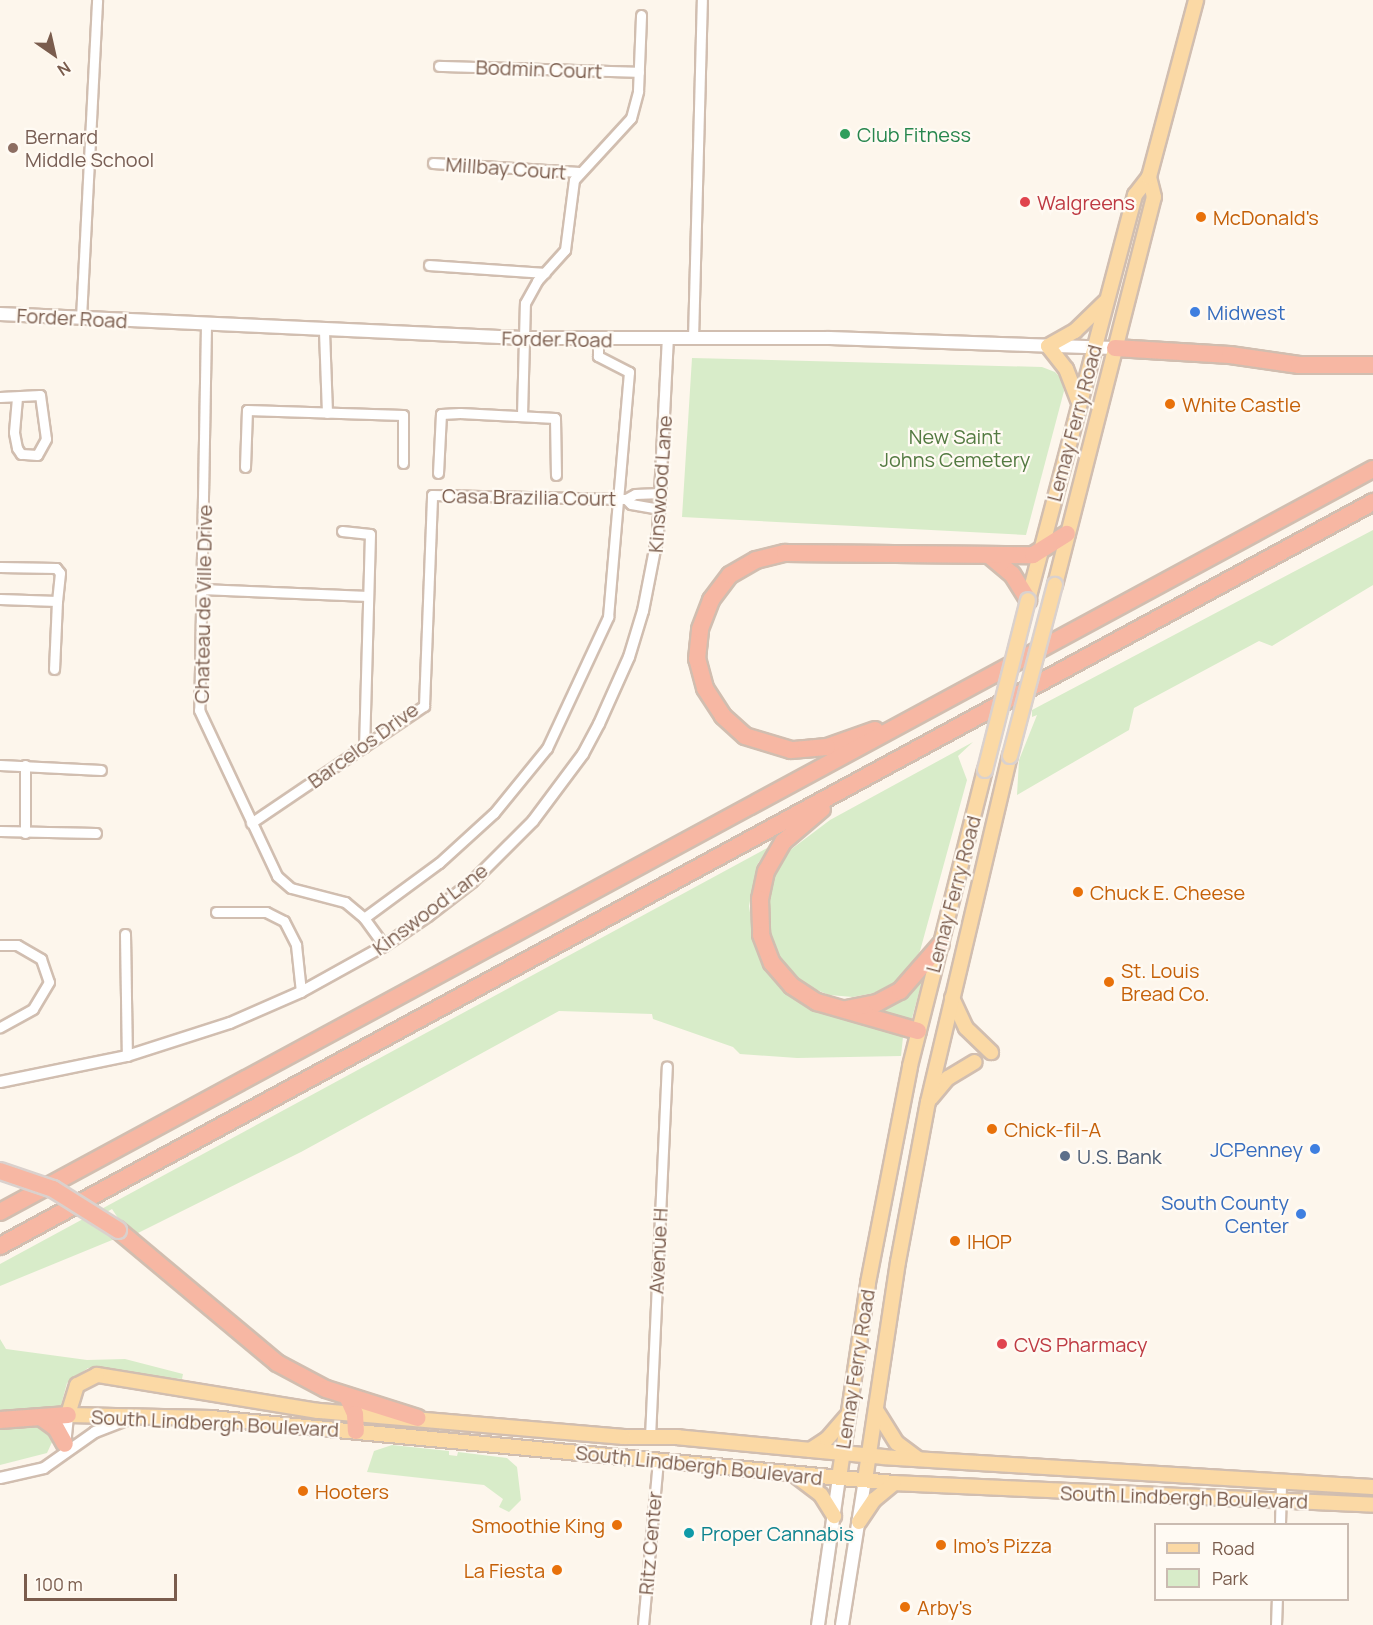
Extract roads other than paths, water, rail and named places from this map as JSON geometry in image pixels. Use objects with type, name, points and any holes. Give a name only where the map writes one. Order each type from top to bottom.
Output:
[{"type":"highway","points":[[1115,348],[1230,355],[1299,365],[1373,365]]},
{"type":"highway","points":[[0,1212],[1373,470]]},
{"type":"highway","points":[[0,1246],[1373,502]]},
{"type":"highway","points":[[1331,525],[1373,509]]},
{"type":"highway","points":[[924,713],[827,747],[791,750],[745,736],[723,716],[705,688],[700,669],[700,629],[711,600],[730,575],[756,560],[785,553],[989,555],[1040,553],[1067,534]]},
{"type":"highway","points":[[989,555],[1012,574],[1028,600]]},
{"type":"highway","points":[[858,781],[783,842],[766,871],[760,899],[760,935],[772,963],[792,986],[817,1002],[918,1031]]},
{"type":"highway","points":[[842,1010],[877,1003],[900,991],[941,944]]},
{"type":"highway","points":[[0,1171],[53,1189],[118,1230],[268,1357],[302,1378],[347,1396],[418,1418]]},
{"type":"highway","points":[[347,1396],[355,1423]]},
{"type":"highway","points":[[0,1420],[68,1415]]},
{"type":"highway","points":[[42,1418],[56,1428],[65,1444]]},
{"type":"main road","name":"Lemay Ferry Road","points":[[818,1625],[868,1284],[918,1031],[1078,401],[1135,195],[1149,177],[1196,0]]},
{"type":"main road","name":"Lemay Ferry Road","points":[[842,1625],[898,1262],[928,1102],[1010,756],[1154,197],[1149,177]]},
{"type":"main road","points":[[1078,401],[1066,369],[1048,346],[1085,322],[1108,298]]},
{"type":"main road","name":"Forder Road","points":[[0,314],[324,331],[522,338],[598,340],[838,338],[1115,348]]},
{"type":"main road","points":[[952,998],[966,1028],[991,1052]]},
{"type":"main road","points":[[928,1102],[948,1077],[975,1062]]},
{"type":"main road","name":"South Lindbergh Boulevard","points":[[1373,1487],[918,1459],[418,1418],[355,1423],[288,1407],[97,1375],[77,1385],[68,1415],[355,1423],[658,1461],[894,1483],[1373,1505]]},
{"type":"main road","points":[[876,1410],[897,1443],[918,1459]]},
{"type":"main road","points":[[810,1450],[827,1439],[849,1414]]},
{"type":"main road","points":[[795,1474],[821,1495],[834,1516]]},
{"type":"main road","points":[[859,1522],[874,1500],[894,1483]]},
{"type":"street","points":[[81,318],[97,0]]},
{"type":"street","points":[[693,339],[702,0]]},
{"type":"street","points":[[522,415],[522,338],[525,303],[545,273],[565,250],[574,180],[631,118],[639,72],[641,15]]},
{"type":"street","name":"Bodmin Court","points":[[439,66],[639,72]]},
{"type":"street","name":"Millbay Court","points":[[433,163],[579,172]]},
{"type":"street","points":[[429,265],[545,273]]},
{"type":"street","name":"Chateau de Ville Drive","points":[[206,324],[199,710],[277,876],[291,888],[345,902],[364,918],[384,946]]},
{"type":"street","points":[[324,331],[327,413]]},
{"type":"street","name":"Kinswood Lane","points":[[0,1082],[126,1056],[230,1023],[301,992],[384,946],[472,882],[533,821],[583,754],[629,657],[652,573],[660,509],[668,339]]},
{"type":"street","points":[[364,918],[439,863],[494,813],[547,748],[608,616],[623,498],[629,372],[598,356],[598,340]]},
{"type":"street","points":[[0,397],[17,396],[40,395],[46,439],[37,455],[21,454],[17,448],[14,432],[17,396]]},
{"type":"street","points":[[244,467],[247,410],[403,415],[403,464]]},
{"type":"street","points":[[438,473],[441,414],[522,415],[555,418],[556,475]]},
{"type":"street","name":"Casa Brazilia Court","points":[[424,640],[432,495],[623,498],[635,494],[661,493]]},
{"type":"street","name":"Casa Brazilia Court","points":[[623,498],[632,504],[660,509]]},
{"type":"street","points":[[342,531],[370,534],[364,747]]},
{"type":"street","points":[[0,567],[56,568],[60,573],[54,669]]},
{"type":"street","points":[[201,589],[368,596]]},
{"type":"street","points":[[0,599],[57,601]]},
{"type":"street","name":"Barcelos Drive","points":[[251,823],[424,706],[424,640]]},
{"type":"street","points":[[0,765],[101,770]]},
{"type":"street","points":[[25,765],[25,833]]},
{"type":"street","points":[[0,831],[96,833]]},
{"type":"street","points":[[216,912],[266,912],[284,921],[296,945],[301,992]]},
{"type":"street","points":[[125,934],[126,1056]]},
{"type":"street","points":[[0,945],[17,945],[41,959],[48,973],[46,987],[33,1009],[0,1027]]},
{"type":"street","name":"Avenue H","points":[[650,1437],[667,1065]]},
{"type":"street","points":[[52,1464],[65,1444],[68,1415]]},
{"type":"street","points":[[0,1478],[29,1474],[52,1464],[104,1427],[135,1417]]},
{"type":"street","name":"Ritz Center","points":[[643,1625],[658,1461]]},
{"type":"street","points":[[1280,1523],[1281,1482]]},
{"type":"street","points":[[1276,1625],[1277,1601]]},
{"type":"place","name":"Club Fitness","points":[[845,134]]},
{"type":"place","name":"Bernard Middle School","points":[[13,148]]},
{"type":"place","name":"Walgreens","points":[[1025,202]]},
{"type":"place","name":"McDonald's","points":[[1201,217]]},
{"type":"place","name":"Midwest","points":[[1195,312]]},
{"type":"place","name":"White Castle","points":[[1170,404]]},
{"type":"place","name":"Chuck E. Cheese","points":[[1078,892]]},
{"type":"place","name":"St. Louis Bread Co.","points":[[1109,982]]},
{"type":"place","name":"Chick-fil-A","points":[[992,1129]]},
{"type":"place","name":"JCPenney","points":[[1315,1149]]},
{"type":"place","name":"U.S. Bank","points":[[1065,1156]]},
{"type":"place","name":"South County Center","points":[[1301,1214]]},
{"type":"place","name":"IHOP","points":[[955,1241]]},
{"type":"place","name":"CVS Pharmacy","points":[[1002,1344]]},
{"type":"place","name":"Hooters","points":[[303,1491]]},
{"type":"place","name":"Smoothie King","points":[[617,1525]]},
{"type":"place","name":"Proper Cannabis","points":[[689,1533]]},
{"type":"place","name":"Imo's Pizza","points":[[941,1545]]},
{"type":"place","name":"La Fiesta","points":[[557,1570]]},
{"type":"place","name":"Arby's","points":[[905,1607]]},
{"type":"park label","name":"New Saint Johns Cemetery","points":[[955,448]]}]
